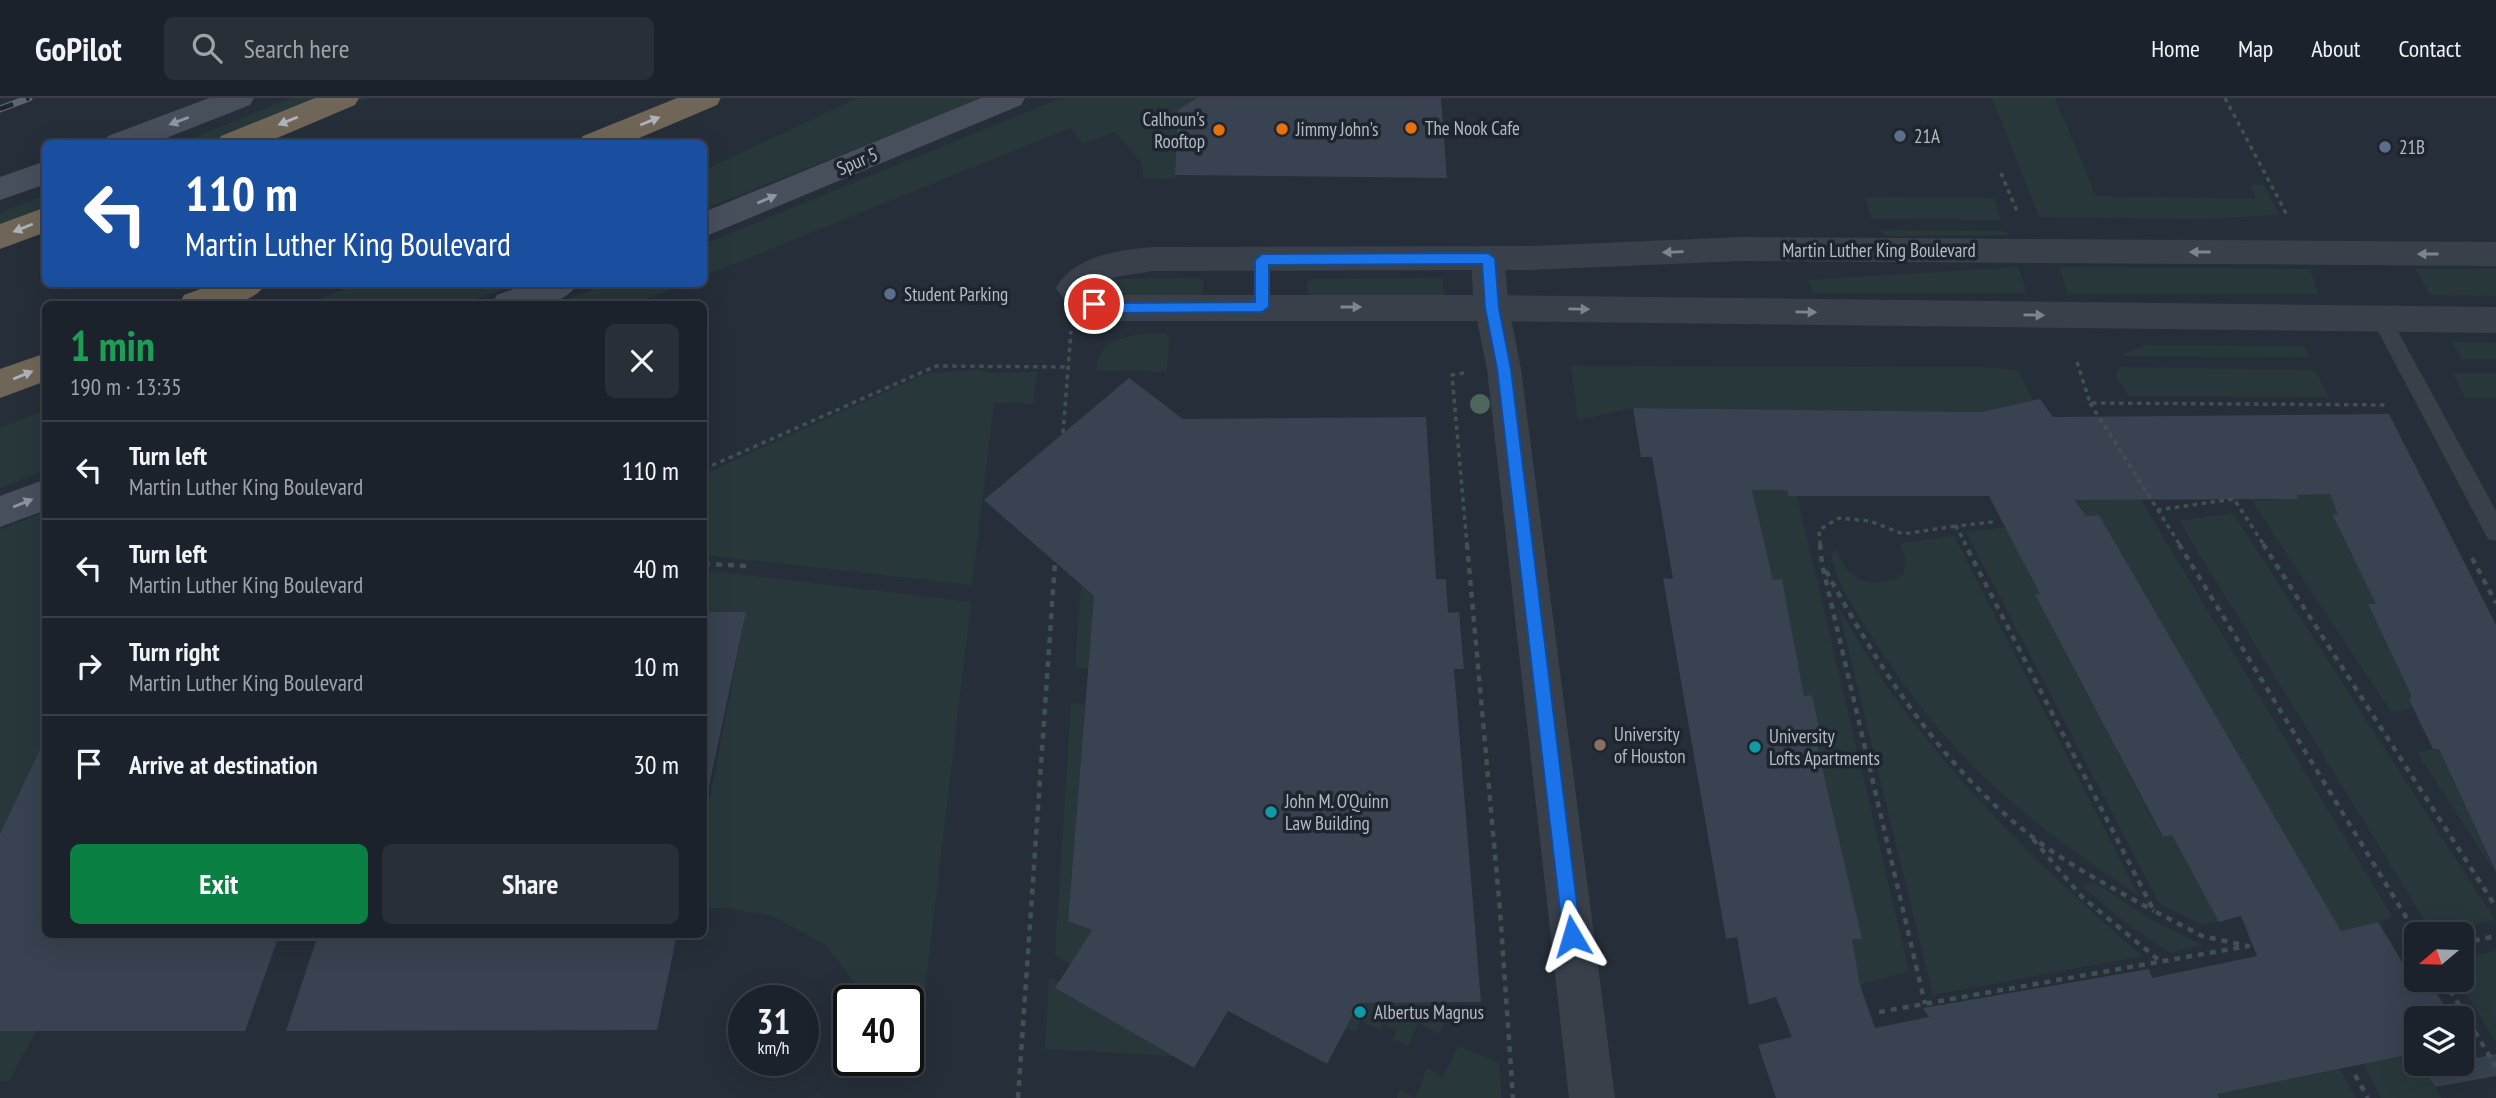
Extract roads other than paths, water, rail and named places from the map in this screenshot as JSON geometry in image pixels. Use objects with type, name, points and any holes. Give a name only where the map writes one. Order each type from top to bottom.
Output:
[{"type":"highway","points":[[242,140],[344,98]]},
{"type":"highway","points":[[604,140],[706,98]]},
{"type":"highway","points":[[0,237],[42,221]]},
{"type":"highway","points":[[205,301],[240,287]]},
{"type":"highway","points":[[0,384],[42,368]]},
{"type":"main road","points":[[129,140],[239,98]]},
{"type":"main road","name":"Spur 5","points":[[707,224],[1010,98]]},
{"type":"main road","points":[[0,189],[42,173]]},
{"type":"main road","points":[[517,301],[552,287]]},
{"type":"main road","points":[[0,512],[42,496]]},
{"type":"street","name":"Martin Luther King Boulevard","points":[[1273,307],[1114,308],[1094,304],[1073,288],[1100,268],[1127,261],[1488,258],[1741,249],[2496,254]]},
{"type":"street","points":[[1488,258],[1492,308],[1504,369],[1592,1098]]},
{"type":"street","points":[[1273,260],[1273,307],[2496,320]]},
{"type":"lane","points":[[2381,318],[2496,532]]},
{"type":"railway","points":[[0,109],[29,98]]},
{"type":"place","name":"The Nook Cafe","points":[[1411,128]]},
{"type":"place","name":"Jimmy John's","points":[[1282,129]]},
{"type":"place","name":"Calhoun's Rooftop","points":[[1219,130]]},
{"type":"place","name":"21A","points":[[1900,136]]},
{"type":"place","name":"21B","points":[[2385,147]]},
{"type":"place","name":"Student Parking","points":[[890,294]]},
{"type":"place","name":"University of Houston","points":[[1600,745]]},
{"type":"place","name":"University Lofts Apartments","points":[[1755,747]]},
{"type":"place","name":"John M. O’Quinn Law Building","points":[[1271,812]]},
{"type":"place","name":"Albertus Magnus","points":[[1360,1012]]}]
